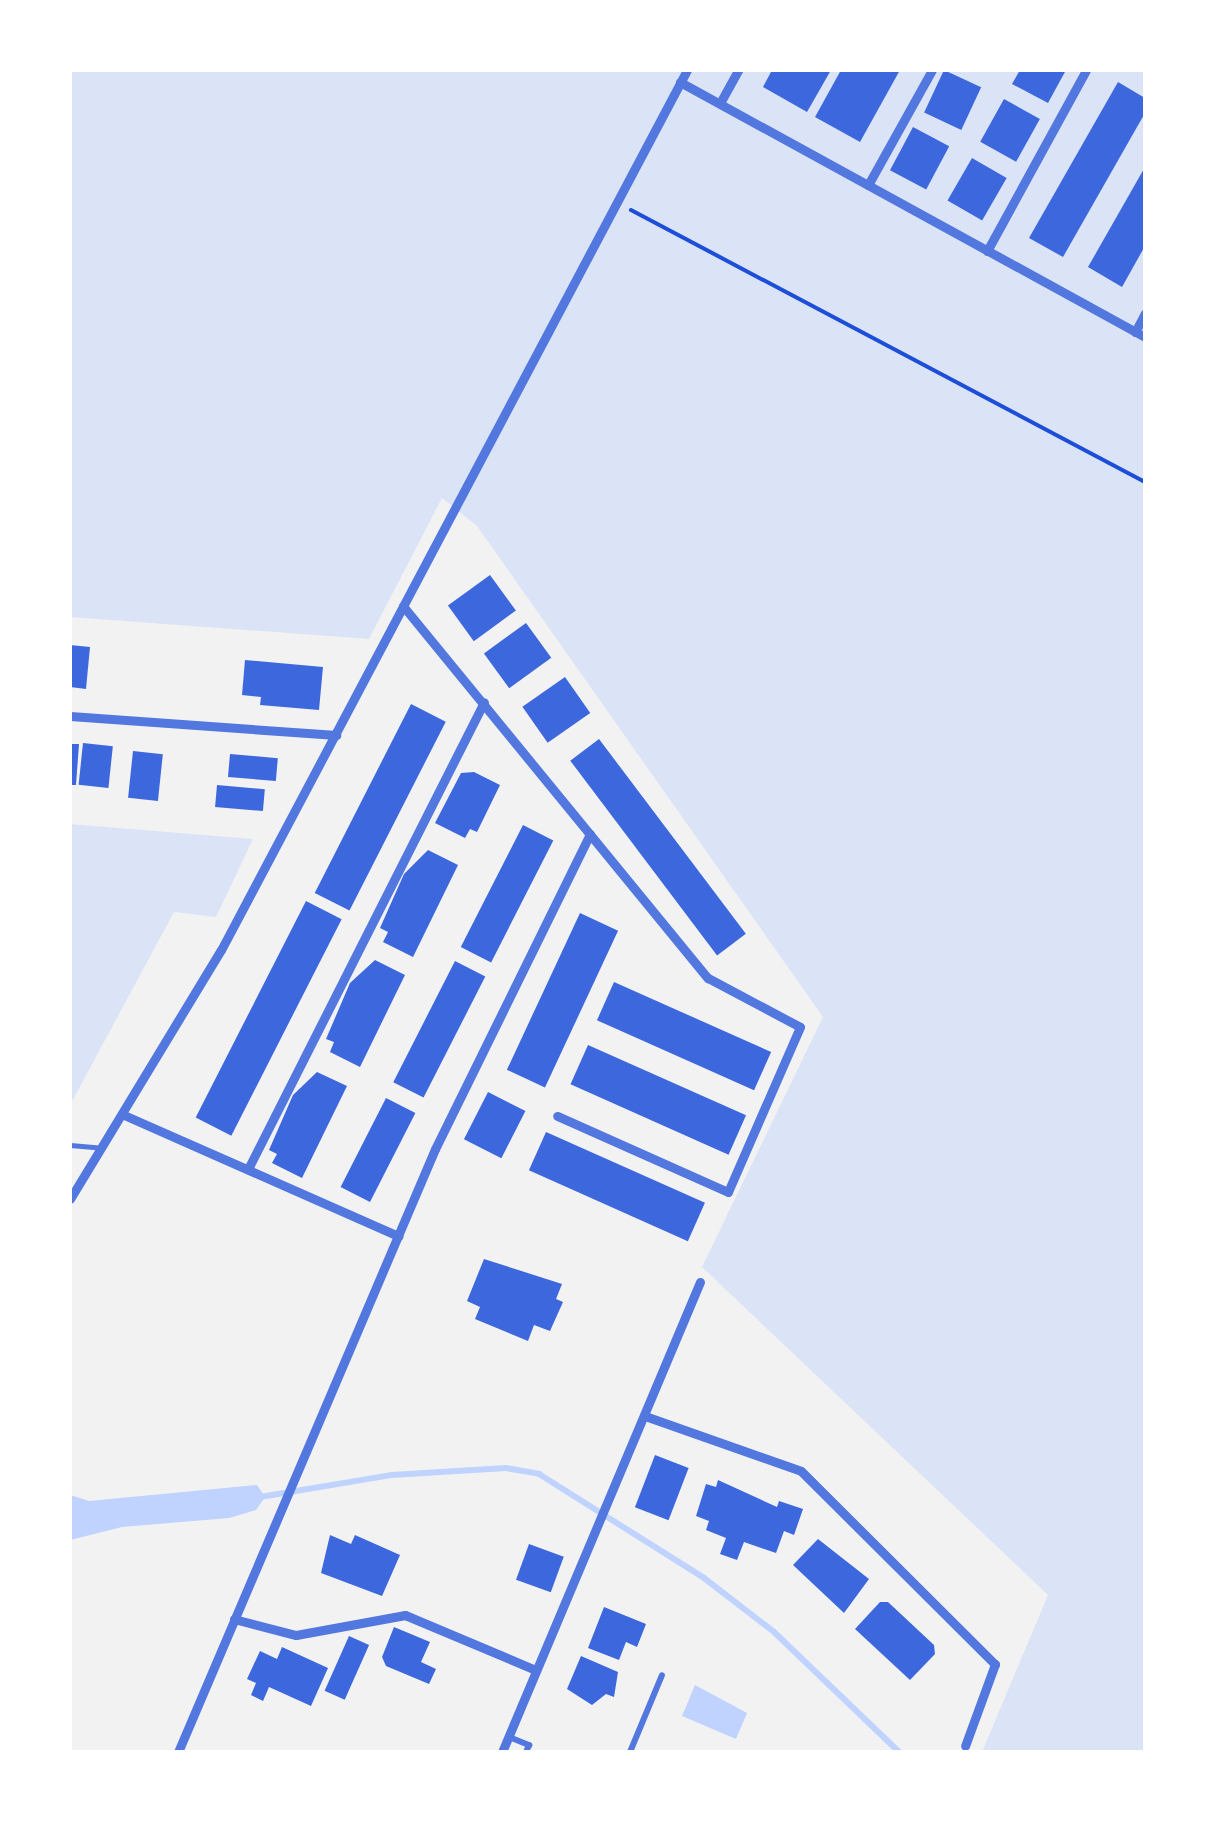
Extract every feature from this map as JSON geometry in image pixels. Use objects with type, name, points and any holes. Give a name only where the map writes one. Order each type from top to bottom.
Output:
[{"type":"street","points":[[70,1198],[124,1114],[336,735],[687,70]]},
{"type":"street","points":[[720,103],[738,70]]},
{"type":"street","points":[[868,185],[932,70]]},
{"type":"street","points":[[987,250],[1086,70]]},
{"type":"street","points":[[680,82],[1145,337]]},
{"type":"street","points":[[1135,332],[1145,313]]},
{"type":"street","points":[[403,606],[708,978],[800,1028],[728,1192],[557,1116]]},
{"type":"street","points":[[248,1169],[484,702]]},
{"type":"street","points":[[70,716],[336,735]]},
{"type":"street","points":[[178,1752],[485,1041],[590,834]]},
{"type":"street","points":[[124,1114],[398,1236]]},
{"type":"street","points":[[502,1752],[700,1282]]},
{"type":"street","points":[[644,1416],[801,1471],[995,1664],[965,1746]]},
{"type":"street","points":[[234,1619],[296,1635],[405,1615],[536,1670]]},
{"type":"street","points":[[630,1752],[662,1676]]},
{"type":"street","points":[[508,1737],[528,1745],[526,1752]]},
{"type":"lane","points":[[70,1145],[103,1148]]},
{"type":"path","points":[[614,202],[700,241],[1145,482]]},
{"type":"shaded area","points":[[70,70],[1145,70],[1145,1752],[982,1752],[1048,1595],[702,1267],[823,1017],[477,526],[442,498],[369,639],[70,617]]},
{"type":"shaded area","points":[[70,824],[253,839],[216,917],[174,912],[70,1105]]},
{"type":"water","points":[[257,1485],[265,1497],[256,1510],[229,1518],[122,1527],[70,1540],[70,1495],[89,1501]]},
{"type":"water","points":[[695,1685],[747,1713],[736,1739],[682,1716]]},
{"type":"building","points":[[772,70],[831,70],[807,112],[763,87]]},
{"type":"building","points":[[841,70],[900,70],[860,142],[815,117]]},
{"type":"building","points":[[944,70],[981,87],[961,130],[924,113]]},
{"type":"building","points":[[1020,70],[1066,70],[1048,103],[1012,84]]},
{"type":"building","points":[[1118,82],[1145,98],[1145,113],[1063,257],[1029,238]]},
{"type":"building","points":[[1004,99],[1040,119],[1016,162],[980,142]]},
{"type":"building","points":[[913,127],[949,146],[926,190],[890,170]]},
{"type":"building","points":[[972,158],[1007,178],[982,220],[948,200]]},
{"type":"building","points":[[1145,167],[1145,246],[1122,287],[1088,267]]},
{"type":"building","points":[[490,575],[516,611],[474,641],[448,606]]},
{"type":"building","points":[[526,623],[551,658],[509,688],[484,654]]},
{"type":"building","points":[[70,645],[90,647],[86,689],[70,687]]},
{"type":"building","points":[[245,660],[323,667],[319,710],[260,705],[261,697],[242,695]]},
{"type":"building","points":[[565,677],[590,713],[548,743],[522,707]]},
{"type":"building","points":[[411,704],[446,722],[350,911],[315,893]]},
{"type":"building","points":[[599,739],[746,934],[717,956],[570,761]]},
{"type":"building","points":[[83,743],[113,746],[108,788],[79,785]]},
{"type":"building","points":[[70,744],[79,744],[76,785],[70,785]]},
{"type":"building","points":[[133,751],[163,754],[158,801],[128,798]]},
{"type":"building","points":[[230,754],[278,758],[276,781],[228,777]]},
{"type":"building","points":[[474,772],[500,785],[477,832],[470,829],[465,838],[435,823],[461,773]]},
{"type":"building","points":[[217,785],[265,789],[263,811],[215,807]]},
{"type":"building","points":[[523,825],[553,840],[491,963],[461,947]]},
{"type":"building","points":[[428,850],[458,865],[413,957],[383,942],[388,932],[380,928],[404,874]]},
{"type":"building","points":[[306,901],[342,919],[231,1136],[196,1118]]},
{"type":"building","points":[[580,913],[618,931],[545,1088],[507,1070]]},
{"type":"building","points":[[375,960],[405,975],[360,1067],[330,1052],[334,1042],[326,1039],[350,983]]},
{"type":"building","points":[[455,961],[485,976],[424,1098],[393,1082]]},
{"type":"building","points":[[614,982],[771,1052],[754,1090],[597,1020]]},
{"type":"building","points":[[588,1045],[746,1115],[729,1155],[571,1084]]},
{"type":"building","points":[[317,1072],[347,1086],[302,1178],[272,1163],[277,1154],[269,1150],[293,1095]]},
{"type":"building","points":[[488,1092],[525,1111],[501,1158],[464,1139]]},
{"type":"building","points":[[386,1098],[415,1113],[370,1202],[341,1187]]},
{"type":"building","points":[[546,1132],[705,1203],[688,1241],[529,1170]]},
{"type":"building","points":[[484,1259],[562,1284],[556,1299],[563,1302],[550,1331],[534,1325],[528,1341],[475,1319],[480,1307],[467,1301]]},
{"type":"building","points":[[655,1455],[689,1468],[669,1520],[635,1507]]},
{"type":"building","points":[[718,1480],[777,1507],[779,1501],[803,1509],[794,1535],[784,1531],[776,1553],[744,1542],[737,1560],[720,1554],[726,1538],[706,1530],[709,1521],[696,1516],[706,1484],[716,1487]]},
{"type":"building","points":[[330,1535],[351,1544],[355,1535],[400,1555],[382,1596],[321,1573]]},
{"type":"building","points":[[818,1539],[869,1579],[844,1613],[793,1565]]},
{"type":"building","points":[[529,1544],[564,1557],[551,1592],[516,1580]]},
{"type":"building","points":[[880,1602],[888,1602],[934,1645],[935,1654],[910,1680],[855,1629]]},
{"type":"building","points":[[604,1607],[646,1624],[637,1647],[626,1642],[619,1660],[588,1648]]},
{"type":"building","points":[[394,1627],[430,1642],[421,1662],[436,1669],[429,1684],[386,1666],[382,1657]]},
{"type":"building","points":[[349,1636],[369,1645],[345,1700],[325,1691]]},
{"type":"building","points":[[282,1647],[328,1668],[311,1706],[269,1687],[263,1701],[251,1695],[256,1683],[247,1679],[260,1651],[277,1659]]},
{"type":"building","points":[[581,1656],[618,1672],[614,1697],[606,1694],[592,1705],[567,1689]]},
{"type":"waterway","points":[[260,1497],[392,1475],[506,1468],[539,1474],[704,1578],[774,1632],[899,1752]]}]
